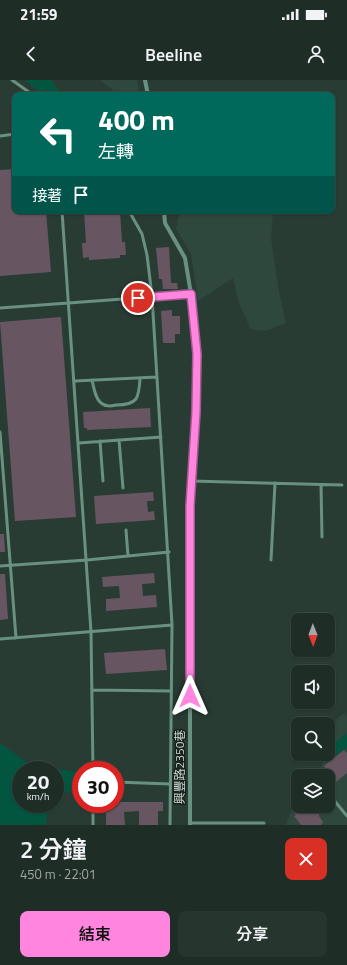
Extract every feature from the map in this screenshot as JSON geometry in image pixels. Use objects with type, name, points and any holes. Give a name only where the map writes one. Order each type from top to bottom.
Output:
[{"type":"street","points":[[145,80],[147,92]]},
{"type":"street","name":"興豐路2350巷","points":[[164,214],[165,223],[185,258],[191,294],[197,354],[196,412],[191,481],[190,824]]},
{"type":"lane","points":[[12,80],[29,92]]},
{"type":"lane","points":[[0,136],[12,134]]},
{"type":"lane","points":[[62,214],[87,560],[91,632],[93,761]]},
{"type":"lane","points":[[132,214],[142,234],[147,255],[152,296],[169,552],[172,625],[170,825]]},
{"type":"lane","points":[[0,308],[191,294]]},
{"type":"lane","points":[[75,381],[157,377]]},
{"type":"lane","points":[[92,380],[96,395],[101,403],[107,406],[128,405],[136,399],[139,390],[140,378]]},
{"type":"lane","points":[[0,432],[16,638]]},
{"type":"lane","points":[[79,443],[161,437]]},
{"type":"lane","points":[[119,440],[123,488]]},
{"type":"lane","points":[[100,441],[103,481]]},
{"type":"lane","points":[[191,481],[342,485]]},
{"type":"lane","points":[[271,560],[275,483]]},
{"type":"lane","points":[[321,485],[322,536]]},
{"type":"lane","points":[[126,530],[128,556]]},
{"type":"lane","points":[[0,566],[87,560],[169,552]]},
{"type":"lane","points":[[0,639],[172,625]]},
{"type":"lane","points":[[92,690],[171,691]]},
{"type":"lane","points":[[124,782],[170,784]]},
{"type":"lane","points":[[335,802],[347,816]]},
{"type":"lane","points":[[93,813],[93,825]]},
{"type":"lane","points":[[190,824],[264,823]]},
{"type":"shaded area","points":[[100,80],[137,80],[139,92],[115,92]]},
{"type":"shaded area","points":[[179,214],[273,214],[271,238],[279,292],[286,323],[265,331],[250,329],[238,300],[233,278],[198,301],[191,254],[176,229]]},
{"type":"shaded area","points":[[345,713],[347,717],[347,825],[286,825],[291,811],[291,813],[335,813],[335,769],[321,769],[323,761],[335,761],[336,719]]},
{"type":"green space","points":[[25,80],[51,80],[60,92],[39,92]]},
{"type":"green space","points":[[347,733],[347,747],[336,755],[335,743]]},
{"type":"green space","points":[[0,743],[25,761],[12,761],[12,813],[47,813],[46,825],[0,825]]},
{"type":"green space","points":[[64,770],[72,771],[72,791],[64,793]]},
{"type":"building","points":[[12,169],[12,214],[46,214],[51,272],[0,276],[0,170]]},
{"type":"building","points":[[84,214],[120,214],[122,242],[125,242],[126,255],[120,255],[120,258],[89,260],[89,257],[83,258],[82,243],[86,243]]},
{"type":"building","points":[[169,247],[171,283],[177,283],[178,289],[163,289],[162,279],[159,279],[156,248]]},
{"type":"building","points":[[172,310],[172,316],[180,316],[180,334],[175,334],[175,343],[163,343],[161,311]]},
{"type":"building","points":[[61,317],[76,517],[15,521],[0,322]]},
{"type":"building","points":[[150,408],[151,427],[87,430],[87,428],[84,428],[83,412]]},
{"type":"building","points":[[153,492],[154,501],[147,501],[148,512],[154,511],[155,520],[96,524],[94,496]]},
{"type":"building","points":[[0,534],[4,534],[5,552],[0,552]]},
{"type":"building","points":[[154,573],[155,583],[142,584],[143,596],[156,595],[157,607],[106,611],[106,599],[120,598],[119,586],[103,587],[102,577]]},
{"type":"building","points":[[0,574],[5,574],[8,619],[0,620]]},
{"type":"building","points":[[165,649],[167,670],[106,674],[104,653]]},
{"type":"building","points":[[344,750],[347,753],[347,773],[335,783],[335,769],[326,769],[324,766],[330,761],[335,761],[335,757]]},
{"type":"building","points":[[124,802],[163,802],[163,811],[158,811],[158,825],[139,825],[139,811],[124,812]]},
{"type":"building","points":[[124,812],[125,825],[106,825],[106,813]]},
{"type":"building","points":[[294,813],[320,813],[319,816],[323,822],[321,825],[301,825],[294,816],[296,815]]},
{"type":"route","points":[[138,298],[191,294],[197,354],[196,412],[190,506],[190,696]]}]
